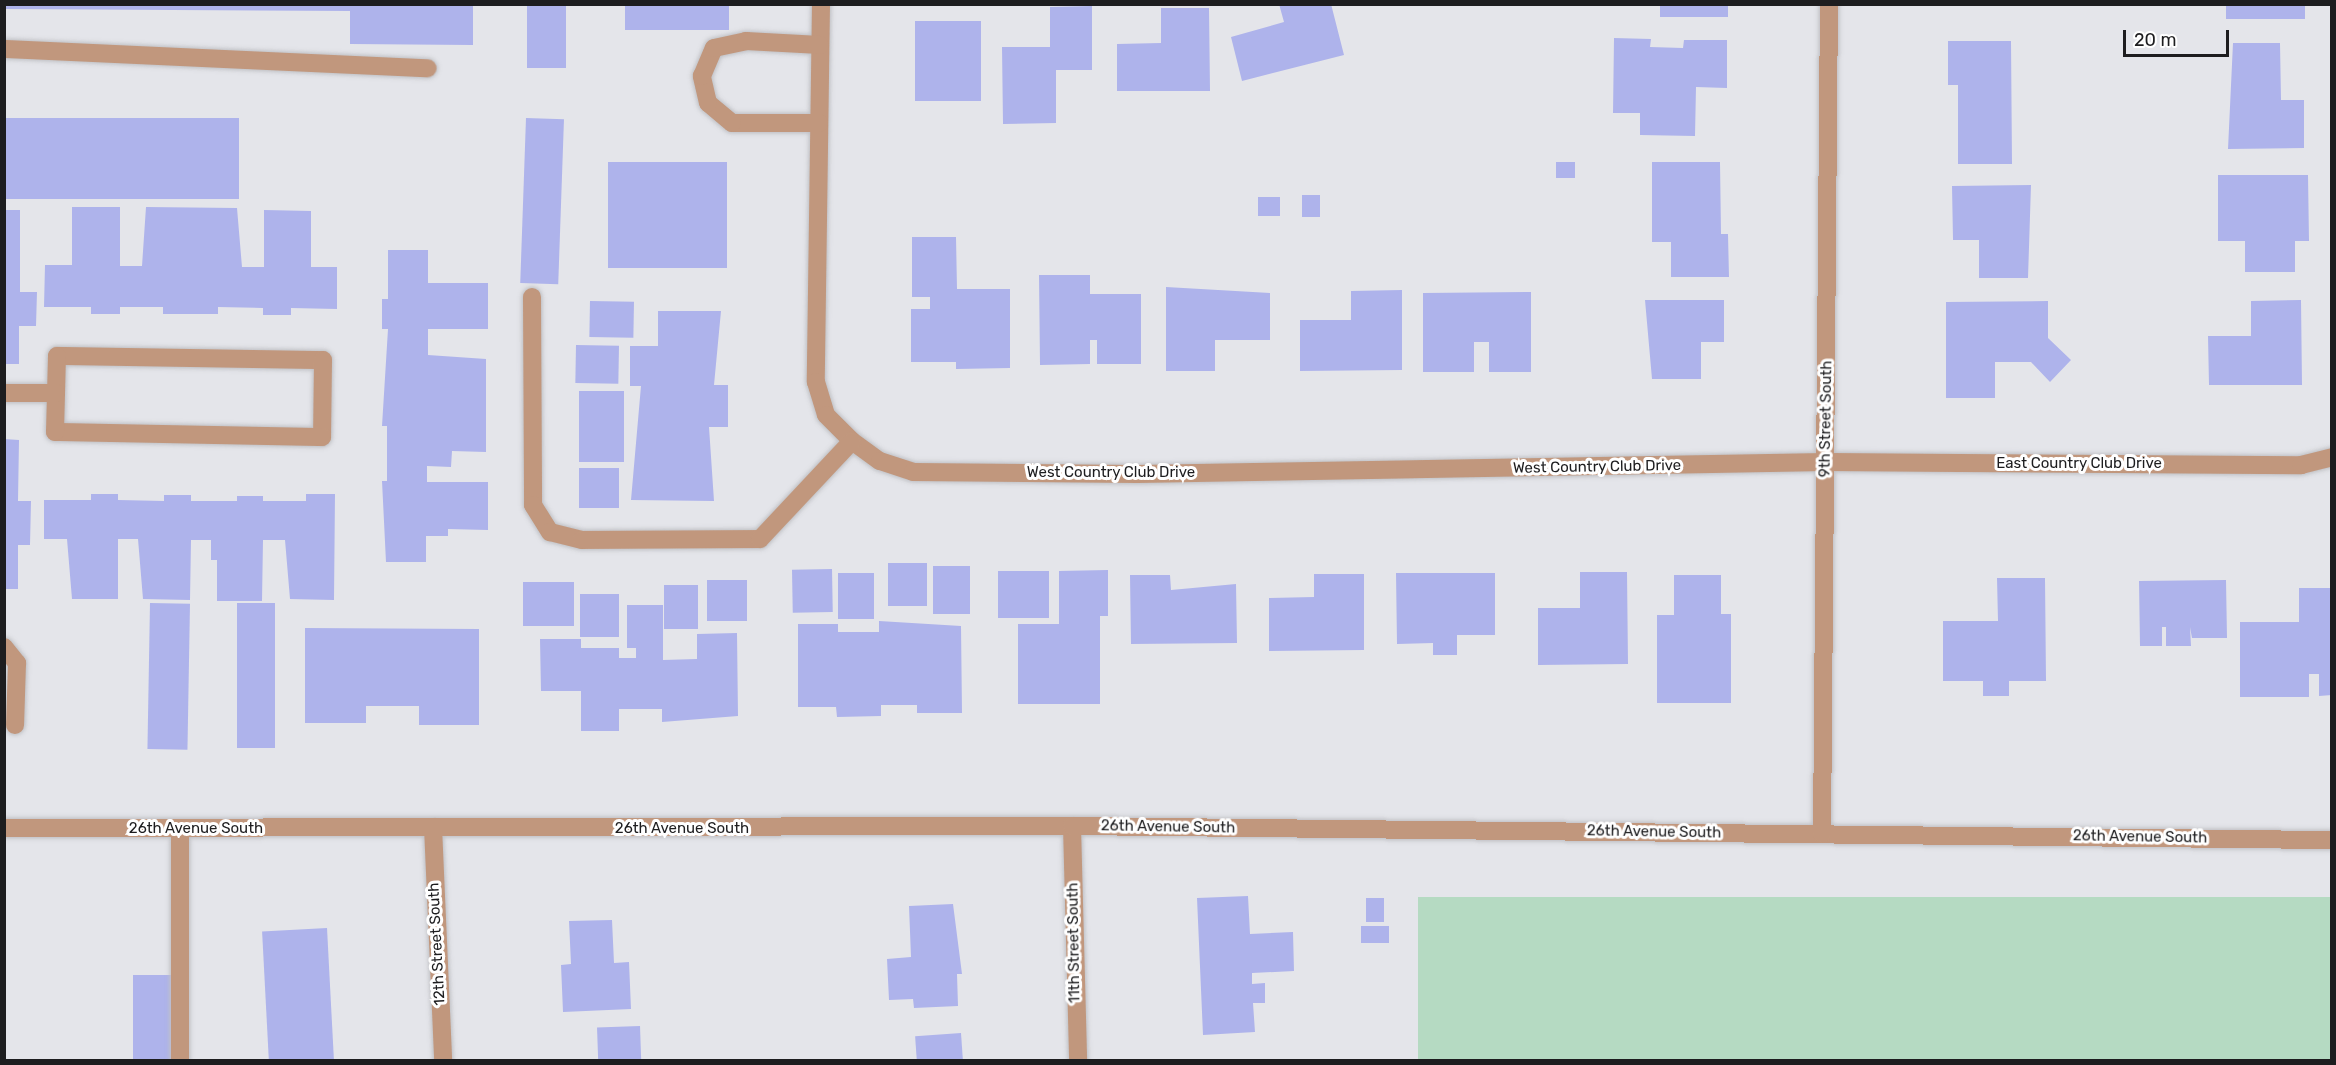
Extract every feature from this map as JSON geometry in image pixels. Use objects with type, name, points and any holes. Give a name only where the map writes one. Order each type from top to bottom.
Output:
[{"type":"street","name":"West Country Club Drive","points":[[821,4],[816,382],[826,415],[852,441],[880,461],[913,472],[1137,474],[1826,462]]},
{"type":"street","name":"9th Street South","points":[[1822,834],[1829,4]]},
{"type":"street","points":[[819,123],[732,123],[708,103],[702,76],[714,48],[746,41],[820,45]]},
{"type":"street","points":[[4,49],[428,68]]},
{"type":"street","points":[[532,297],[533,505],[550,532],[582,540],[760,539],[852,441]]},
{"type":"street","points":[[57,356],[323,360],[322,437],[55,432],[56,393],[57,356]]},
{"type":"street","points":[[4,393],[56,393]]},
{"type":"street","name":"East Country Club Drive","points":[[1826,462],[2301,465],[2331,457]]},
{"type":"street","points":[[4,647],[17,663],[15,725]]},
{"type":"street","name":"26th Avenue South","points":[[4,828],[1072,826],[2331,840]]},
{"type":"street","name":"11th Street South","points":[[1072,826],[1078,1060]]},
{"type":"street","name":"12th Street South","points":[[433,827],[443,1060]]},
{"type":"street","points":[[180,829],[180,1060]]},
{"type":"green space","points":[[1418,897],[2331,897],[2331,1060],[1418,1060]]},
{"type":"building","points":[[4,4],[473,4],[473,45],[350,44],[350,11],[4,9]]},
{"type":"building","points":[[527,4],[566,4],[566,68],[527,68]]},
{"type":"building","points":[[625,4],[729,4],[729,30],[625,30]]},
{"type":"building","points":[[1279,4],[1331,4],[1344,55],[1242,81],[1231,37],[1284,22]]},
{"type":"building","points":[[1660,4],[1728,4],[1728,17],[1660,17]]},
{"type":"building","points":[[2226,4],[2305,4],[2305,19],[2226,19]]},
{"type":"building","points":[[1092,6],[1092,70],[1056,70],[1056,123],[1003,124],[1002,47],[1050,47],[1050,7]]},
{"type":"building","points":[[1161,8],[1209,8],[1210,91],[1117,91],[1117,44],[1161,43]]},
{"type":"building","points":[[915,21],[981,21],[981,101],[915,101]]},
{"type":"building","points":[[1614,38],[1651,39],[1650,47],[1683,48],[1684,40],[1727,40],[1727,88],[1696,87],[1695,136],[1640,135],[1640,113],[1613,113]]},
{"type":"building","points":[[1948,41],[2011,41],[2012,164],[1958,164],[1958,85],[1948,85]]},
{"type":"building","points":[[2233,43],[2280,43],[2281,100],[2304,100],[2304,148],[2228,149]]},
{"type":"building","points":[[4,118],[239,118],[239,199],[4,199]]},
{"type":"building","points":[[526,118],[564,119],[558,284],[520,283]]},
{"type":"building","points":[[608,162],[727,162],[727,268],[608,268]]},
{"type":"building","points":[[1556,162],[1575,162],[1575,178],[1556,178]]},
{"type":"building","points":[[1652,162],[1720,162],[1721,234],[1728,234],[1729,277],[1671,277],[1671,242],[1652,242]]},
{"type":"building","points":[[2218,175],[2308,175],[2309,241],[2295,241],[2295,272],[2245,272],[2245,241],[2218,241]]},
{"type":"building","points":[[2031,185],[2028,278],[1979,278],[1979,240],[1953,240],[1952,186]]},
{"type":"building","points":[[1302,195],[1320,195],[1320,217],[1302,217]]},
{"type":"building","points":[[1258,197],[1280,197],[1280,216],[1258,216]]},
{"type":"building","points":[[72,207],[120,207],[120,266],[142,266],[146,207],[237,208],[242,267],[264,267],[264,210],[311,211],[311,267],[337,267],[337,309],[291,308],[291,315],[263,315],[263,308],[218,307],[218,314],[163,314],[163,307],[120,307],[120,314],[91,314],[91,307],[44,307],[45,265],[72,265]]},
{"type":"building","points":[[4,210],[20,210],[20,292],[37,292],[36,326],[19,326],[19,364],[4,364]]},
{"type":"building","points":[[912,237],[956,237],[957,289],[1010,289],[1010,368],[956,369],[956,362],[911,362],[911,309],[930,309],[930,297],[912,297]]},
{"type":"building","points":[[388,250],[428,250],[428,283],[488,283],[488,329],[428,329],[428,355],[486,359],[486,452],[452,451],[451,467],[427,466],[427,482],[488,482],[488,530],[448,529],[448,536],[426,536],[426,562],[386,562],[382,481],[387,481],[387,426],[382,426],[388,329],[382,329],[382,299],[388,299]]},
{"type":"building","points":[[1039,275],[1090,275],[1090,294],[1141,294],[1141,364],[1097,364],[1097,340],[1090,340],[1090,364],[1040,365]]},
{"type":"building","points":[[1166,287],[1270,293],[1270,340],[1215,340],[1215,371],[1166,371]]},
{"type":"building","points":[[1402,290],[1402,370],[1300,371],[1300,320],[1351,320],[1351,291]]},
{"type":"building","points":[[1531,292],[1531,372],[1489,372],[1489,342],[1474,342],[1474,372],[1423,372],[1423,293]]},
{"type":"building","points":[[1645,300],[1724,300],[1724,342],[1701,342],[1701,379],[1652,379]]},
{"type":"building","points":[[2301,300],[2302,385],[2209,385],[2208,336],[2251,336],[2251,301]]},
{"type":"building","points":[[590,301],[634,302],[633,338],[589,337]]},
{"type":"building","points":[[2048,301],[2048,338],[2071,360],[2050,382],[2031,362],[1995,362],[1995,398],[1946,398],[1946,302]]},
{"type":"building","points":[[658,311],[721,311],[714,385],[728,385],[728,427],[709,427],[714,501],[631,500],[641,386],[630,386],[630,346],[658,346]]},
{"type":"building","points":[[576,345],[619,346],[618,384],[575,383]]},
{"type":"building","points":[[579,391],[624,391],[624,462],[579,462]]},
{"type":"building","points":[[4,439],[19,440],[18,501],[31,501],[30,545],[18,545],[18,589],[4,589]]},
{"type":"building","points":[[579,468],[619,468],[619,508],[579,508]]},
{"type":"building","points":[[91,494],[118,494],[118,500],[164,501],[164,495],[191,495],[191,501],[237,501],[237,496],[263,496],[263,501],[306,501],[306,494],[335,494],[334,600],[290,599],[285,540],[263,540],[262,601],[217,601],[217,560],[211,560],[211,540],[191,540],[190,600],[143,599],[138,539],[118,539],[118,599],[72,599],[67,539],[44,539],[44,500],[91,500]]},
{"type":"building","points":[[888,563],[927,563],[927,606],[888,606]]},
{"type":"building","points":[[933,566],[970,566],[970,614],[933,614]]},
{"type":"building","points":[[832,569],[833,612],[793,613],[792,570]]},
{"type":"building","points":[[1108,570],[1108,616],[1100,616],[1100,704],[1018,704],[1018,624],[1059,624],[1059,571]]},
{"type":"building","points":[[998,571],[1049,571],[1049,618],[998,618]]},
{"type":"building","points":[[1580,572],[1627,572],[1628,664],[1538,665],[1538,608],[1580,608]]},
{"type":"building","points":[[838,573],[874,573],[874,619],[838,619]]},
{"type":"building","points":[[1396,573],[1495,573],[1495,635],[1457,635],[1457,655],[1433,655],[1433,643],[1397,644]]},
{"type":"building","points":[[1314,574],[1364,574],[1364,650],[1269,651],[1269,598],[1314,597]]},
{"type":"building","points":[[1130,575],[1170,575],[1171,590],[1236,584],[1237,643],[1131,644]]},
{"type":"building","points":[[1674,575],[1721,575],[1721,614],[1731,614],[1731,703],[1657,703],[1657,615],[1674,615]]},
{"type":"building","points":[[1997,578],[2045,578],[2046,681],[2009,681],[2009,696],[1983,696],[1983,681],[1943,681],[1943,621],[1998,621]]},
{"type":"building","points":[[707,580],[747,580],[747,621],[707,621]]},
{"type":"building","points":[[2226,580],[2227,638],[2192,638],[2190,627],[2191,646],[2166,646],[2166,627],[2162,627],[2162,646],[2140,646],[2139,581]]},
{"type":"building","points":[[523,582],[574,582],[574,626],[523,626]]},
{"type":"building","points":[[664,585],[698,585],[698,629],[664,629]]},
{"type":"building","points":[[2299,588],[2332,588],[2332,695],[2319,696],[2319,674],[2309,674],[2309,697],[2240,697],[2240,622],[2299,622]]},
{"type":"building","points":[[580,594],[619,594],[619,637],[580,637]]},
{"type":"building","points":[[150,603],[190,604],[187,750],[147,749]]},
{"type":"building","points":[[237,603],[275,603],[275,748],[237,748]]},
{"type":"building","points":[[627,605],[663,605],[663,660],[697,659],[697,634],[737,633],[738,716],[662,722],[662,709],[619,709],[619,731],[581,731],[581,691],[541,691],[540,639],[581,639],[581,648],[619,648],[619,658],[636,658],[636,648],[627,648]]},
{"type":"building","points":[[879,621],[961,626],[962,713],[917,713],[917,705],[881,705],[881,716],[837,717],[836,707],[798,707],[798,624],[838,624],[838,632],[879,632]]},
{"type":"building","points":[[305,628],[479,629],[479,725],[419,725],[419,706],[366,706],[366,723],[305,723]]},
{"type":"building","points":[[1248,896],[1250,934],[1293,932],[1294,971],[1252,973],[1252,984],[1265,983],[1265,1003],[1253,1003],[1255,1032],[1203,1035],[1197,898]]},
{"type":"building","points":[[1366,898],[1384,898],[1384,922],[1366,922]]},
{"type":"building","points":[[953,904],[962,974],[957,974],[958,1006],[914,1008],[913,999],[889,1000],[887,959],[911,957],[909,906]]},
{"type":"building","points":[[612,920],[614,963],[629,962],[631,1009],[563,1012],[561,965],[571,964],[569,921]]},
{"type":"building","points":[[1361,926],[1389,926],[1389,943],[1361,943]]},
{"type":"building","points":[[327,928],[334,1060],[269,1060],[262,931]]},
{"type":"building","points":[[133,975],[171,975],[171,1060],[133,1060]]},
{"type":"building","points":[[640,1026],[641,1060],[598,1060],[597,1028]]},
{"type":"building","points":[[961,1033],[963,1060],[917,1060],[915,1036]]}]
